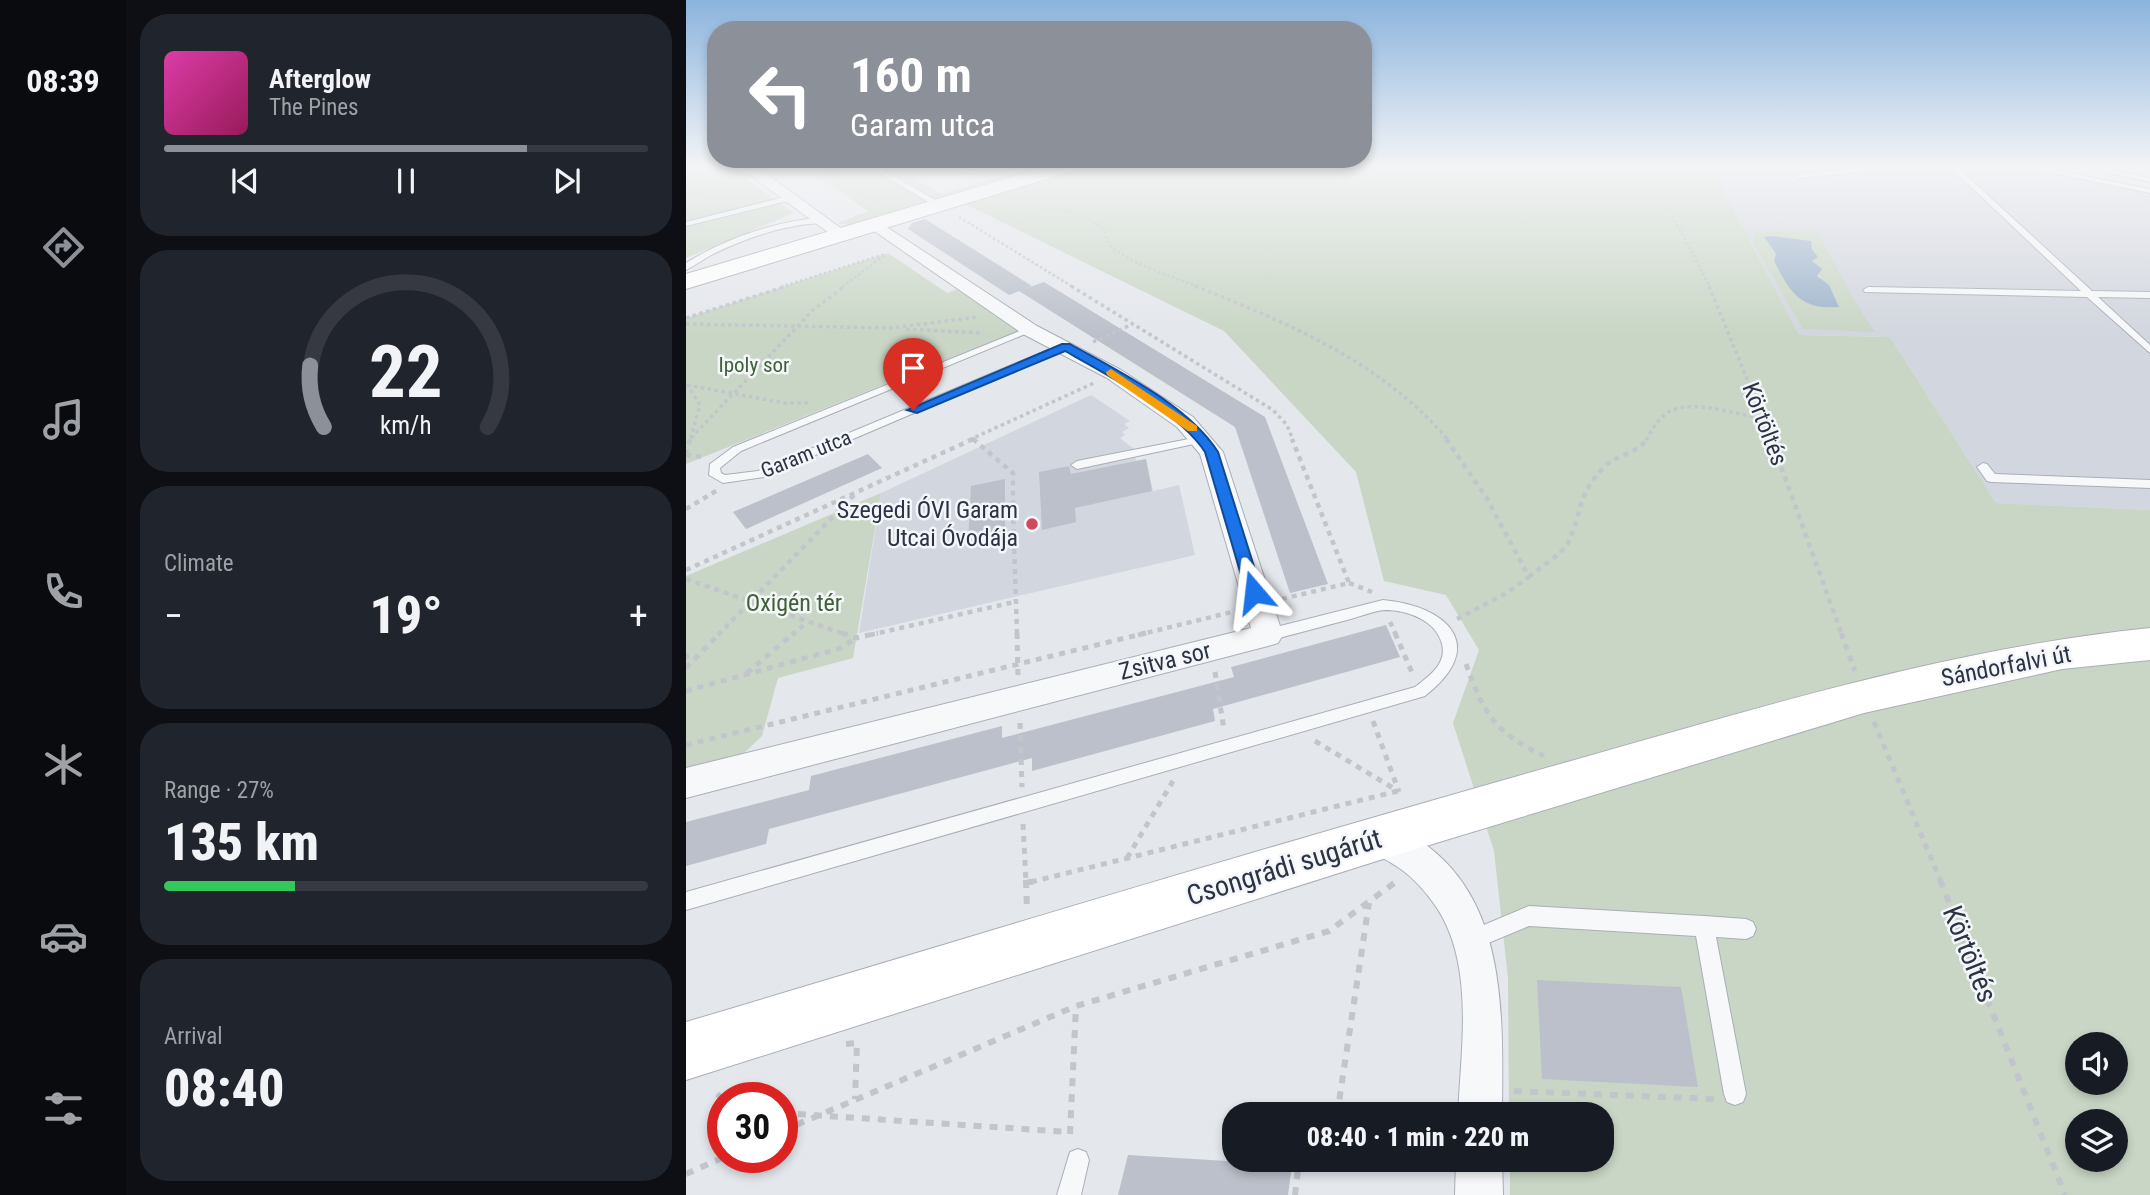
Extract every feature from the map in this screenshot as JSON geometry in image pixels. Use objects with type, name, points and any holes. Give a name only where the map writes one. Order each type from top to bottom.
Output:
[{"type":"main road","points":[[686,282],[866,222]]},
{"type":"main road","name":"Sándorfalvi út","points":[[1867,705],[2062,653],[2150,644]]},
{"type":"main road","name":"Csongrádi sugárút","points":[[704,1069],[1029,946],[1403,830],[1867,705]]},
{"type":"street","points":[[853,222],[1006,313],[1026,332],[1069,348],[1114,374],[1185,422],[1203,439],[1211,452],[1268,635]]},
{"type":"street","name":"Zsitva sor","points":[[686,783],[1268,635]]},
{"type":"street","points":[[1403,830],[1450,895],[1474,939],[1493,1102]]},
{"type":"street","points":[[1479,1172],[1479,1195]]},
{"type":"lane","points":[[693,222],[701,231]]},
{"type":"lane","points":[[686,267],[775,227],[796,222],[856,223]]},
{"type":"lane","points":[[2012,222],[2150,350]]},
{"type":"lane","points":[[1868,290],[2150,295]]},
{"type":"lane","name":"Garam utca","points":[[1026,332],[737,449],[714,467],[715,475],[723,479],[760,474],[1069,348]]},
{"type":"lane","points":[[1077,465],[1203,439]]},
{"type":"lane","points":[[1983,467],[1991,478],[2150,484]]},
{"type":"lane","points":[[686,901],[1420,692],[1441,677],[1450,657],[1448,636],[1442,626],[1423,611],[1383,605],[1268,635]]},
{"type":"lane","points":[[1474,939],[1529,916],[1746,929]]},
{"type":"lane","points":[[1704,926],[1735,1094]]},
{"type":"lane","points":[[1069,1195],[1079,1160]]},
{"type":"path","points":[[967,222],[1273,410],[1287,425],[1349,583]]},
{"type":"path","points":[[1089,222],[1097,224],[1106,234],[1110,247],[1126,257],[1273,317],[1346,356],[1405,397],[1436,426],[1485,494],[1529,577]]},
{"type":"path","name":"Körtöltés","points":[[1678,222],[1764,419],[1867,705],[1900,779],[2065,1195]]},
{"type":"path","points":[[691,438],[736,394],[814,309],[891,252],[856,223]]},
{"type":"path","points":[[686,318],[888,253]]},
{"type":"path","points":[[891,328],[1006,313]]},
{"type":"path","points":[[686,324],[800,324],[1026,332]]},
{"type":"path","points":[[1069,348],[1134,324]]},
{"type":"path","points":[[686,570],[1114,374]]},
{"type":"path","points":[[687,384],[785,402],[852,403]]},
{"type":"path","points":[[686,454],[701,405],[687,384]]},
{"type":"path","points":[[1442,626],[1505,594],[1568,543],[1580,499],[1602,469],[1614,458],[1643,445],[1655,425],[1670,411],[1693,407],[1764,419]]},
{"type":"path","points":[[972,438],[1013,473],[1014,602],[1029,946]]},
{"type":"path","points":[[687,667],[858,491]]},
{"type":"path","points":[[686,579],[856,638]]},
{"type":"path","points":[[686,745],[1349,583],[1377,595],[1420,692]]},
{"type":"path","points":[[686,691],[838,649],[856,638],[1014,602]]},
{"type":"path","points":[[745,674],[807,622]]},
{"type":"path","points":[[1211,649],[1226,748]]},
{"type":"path","points":[[686,653],[687,667]]},
{"type":"path","points":[[1450,657],[1464,661],[1491,724],[1511,741],[1548,758],[1577,781]]},
{"type":"path","points":[[1339,1102],[1369,902],[1403,830],[1368,707]]},
{"type":"path","points":[[1293,729],[1403,830]]},
{"type":"path","points":[[1126,858],[1186,759]]},
{"type":"path","points":[[1026,883],[1126,858],[1403,830]]},
{"type":"path","points":[[798,1124],[1076,1006],[1329,931],[1369,902]]},
{"type":"path","points":[[798,1115],[1069,1132],[1076,1006]]},
{"type":"path","points":[[845,1044],[858,1043],[855,1099]]},
{"type":"path","points":[[1498,1102],[1515,1090],[1726,1100],[1735,1094]]},
{"type":"path","points":[[686,1174],[707,1165]]},
{"type":"path","points":[[1295,1195],[1298,1172]]},
{"type":"shaded area","points":[[1741,222],[2150,222],[2150,510],[1996,503],[1890,337],[1799,335]]},
{"type":"shaded area","name":"Szegedi ÓVI Garam Utcai Óvodája","points":[[1091,395],[1130,421],[1124,424],[1129,428],[1122,432],[1125,435],[1120,438],[1134,449],[1136,461],[1146,459],[1153,491],[1179,485],[1195,555],[859,633],[881,493]]},
{"type":"green space","points":[[686,222],[773,222],[686,258]]},
{"type":"green space","points":[[870,222],[857,224],[838,223]]},
{"type":"green space","points":[[1001,222],[1740,222],[1799,335],[1890,337],[1996,503],[2150,510],[2150,1195],[1510,1195],[1510,1172],[1614,1172],[1614,1102],[1509,1102],[1508,978],[1494,851],[1453,723],[1479,650],[1446,595],[1384,581],[1356,472],[1224,331]]},
{"type":"green space","points":[[1755,232],[1817,232],[1875,332],[1803,329],[1753,243]],"holes":[[[1772,236],[1811,241],[1820,276],[1839,307],[1816,305],[1800,295],[1774,261],[1776,254],[1764,238]]]},
{"type":"green space","name":"Ipoly sor","points":[[888,253],[947,293],[958,289],[1017,331],[686,464],[686,318]]},
{"type":"green space","name":"Oxigén tér","points":[[881,493],[853,658],[778,678],[762,736],[740,757],[686,770],[686,576]]},
{"type":"water","points":[[1764,237],[1811,241],[1812,249],[1818,257],[1812,261],[1822,269],[1817,276],[1829,285],[1839,307],[1806,302],[1791,290],[1774,261],[1776,254]]},
{"type":"building","points":[[929,222],[1032,286],[1009,295],[908,229],[912,223]]},
{"type":"building","points":[[1044,282],[1265,417],[1328,584],[1290,593],[1235,427],[1019,291]]},
{"type":"building","points":[[868,454],[882,468],[746,529],[733,512]]},
{"type":"building","points":[[1146,459],[1152,491],[1075,508],[1076,522],[1042,530],[1039,472],[1069,466],[1071,474]]},
{"type":"building","points":[[1005,479],[1005,538],[968,545],[971,486]]},
{"type":"building","points":[[1386,625],[1400,657],[1213,709],[1215,721],[1032,771],[1032,758],[769,829],[766,844],[686,866],[686,822],[809,790],[811,776],[1002,726],[1002,738],[1234,677],[1231,667]]},
{"type":"building","points":[[1537,980],[1681,987],[1698,1087],[1542,1079]]},
{"type":"building","points":[[1128,1155],[1222,1161],[1222,1172],[1291,1172],[1288,1195],[1118,1195]]},
{"type":"slow traffic","points":[[1111,372],[1192,429]]},
{"type":"place","name":"Szegedi ÓVI Garam Utcai Óvodája","points":[[1032,524]]},
{"type":"route","points":[[913,410],[1066,346],[1114,374],[1185,422],[1203,439],[1211,452],[1254,592]]}]
